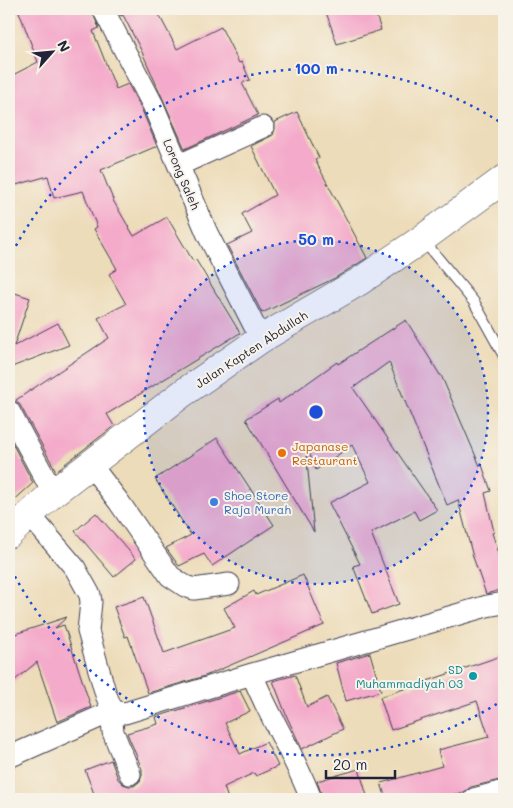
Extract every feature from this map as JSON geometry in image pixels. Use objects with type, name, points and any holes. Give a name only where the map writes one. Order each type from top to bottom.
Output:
[{"type":"main road","name":"Jalan Kapten Abdullah","points":[[9,534],[53,493],[183,393],[261,339],[360,280],[422,239],[504,179]]},
{"type":"street","name":"Lorong Saleh","points":[[104,9],[153,105],[208,233],[261,339]]},
{"type":"street","points":[[179,165],[263,127]]},
{"type":"street","points":[[9,411],[53,493]]},
{"type":"street","points":[[90,464],[119,502],[170,576],[185,586],[194,589],[229,584]]},
{"type":"street","points":[[29,514],[75,568],[90,595],[88,631],[106,695],[115,712],[112,727],[130,774]]},
{"type":"street","points":[[9,757],[115,712],[122,714],[252,674],[487,606],[504,603]]},
{"type":"street","points":[[252,674],[263,702],[292,754],[311,799]]},
{"type":"street","points":[[474,799],[504,791]]},
{"type":"lane","points":[[422,239],[474,302],[504,356]]},
{"type":"building","points":[[18,9],[91,9],[99,28],[93,31],[116,89],[128,84],[142,110],[157,146],[101,170],[114,202],[134,236],[167,217],[193,261],[196,260],[240,333],[107,414],[114,426],[56,471],[16,400],[109,338],[98,318],[126,304],[109,274],[117,269],[94,229],[97,227],[83,191],[54,198],[48,176],[9,187],[9,77],[38,62]]},
{"type":"building","points":[[117,9],[156,9],[177,49],[221,27],[239,63],[242,62],[250,80],[242,83],[258,115],[185,149],[142,52],[123,15],[121,16]]},
{"type":"building","points":[[325,9],[374,9],[381,30],[337,44]]},
{"type":"building","points":[[297,112],[319,158],[315,160],[367,258],[335,278],[262,313],[227,245],[252,233],[242,214],[275,195],[251,146],[273,135],[275,122]]},
{"type":"building","points":[[9,291],[30,298],[14,346],[58,323],[69,345],[9,368]]},
{"type":"building","points":[[406,320],[441,375],[480,466],[482,465],[491,491],[485,493],[494,532],[492,533],[504,568],[504,589],[486,594],[473,557],[458,500],[447,505],[389,362],[353,388],[437,510],[419,520],[414,511],[371,533],[399,604],[372,614],[353,566],[360,564],[329,503],[370,482],[352,445],[316,470],[308,450],[306,451],[314,532],[246,419],[278,399],[279,403],[337,362],[338,364]]},
{"type":"building","points":[[9,437],[33,483],[9,505]]},
{"type":"building","name":"Shoe Store Raja Murah","points":[[217,438],[274,525],[212,566],[204,554],[179,566],[166,548],[191,535],[155,479]]},
{"type":"building","points":[[96,513],[136,559],[114,577],[75,531]]},
{"type":"building","points":[[303,575],[324,625],[205,676],[148,693],[128,636],[125,637],[114,607],[144,597],[164,653],[235,628],[224,608],[254,591],[256,595]]},
{"type":"building","points":[[67,617],[55,628],[64,625],[91,707],[57,722],[37,662],[9,685],[9,636]]},
{"type":"building","points":[[370,653],[381,691],[346,701],[336,663]]},
{"type":"building","points":[[504,655],[504,779],[471,787],[464,792],[434,799],[386,799],[381,783],[442,766],[438,750],[489,737],[477,701],[391,730],[380,697]]},
{"type":"building","points":[[295,675],[307,707],[327,697],[343,729],[302,749],[273,681]]},
{"type":"building","points":[[240,691],[250,711],[225,723],[240,754],[266,742],[278,766],[256,776],[254,773],[224,787],[228,799],[96,799],[85,770],[111,760],[118,779],[123,784],[134,786],[140,781],[142,769],[127,733],[158,724],[156,717]]},
{"type":"building","points":[[359,769],[368,799],[323,799],[317,781]]},
{"type":"place","name":"Japanase Restaurant","points":[[282,453]]},
{"type":"place","name":"Shoe Store Raja Murah","points":[[214,502]]},
{"type":"place","name":"SD Muhammadiyah 03","points":[[473,676]]}]
